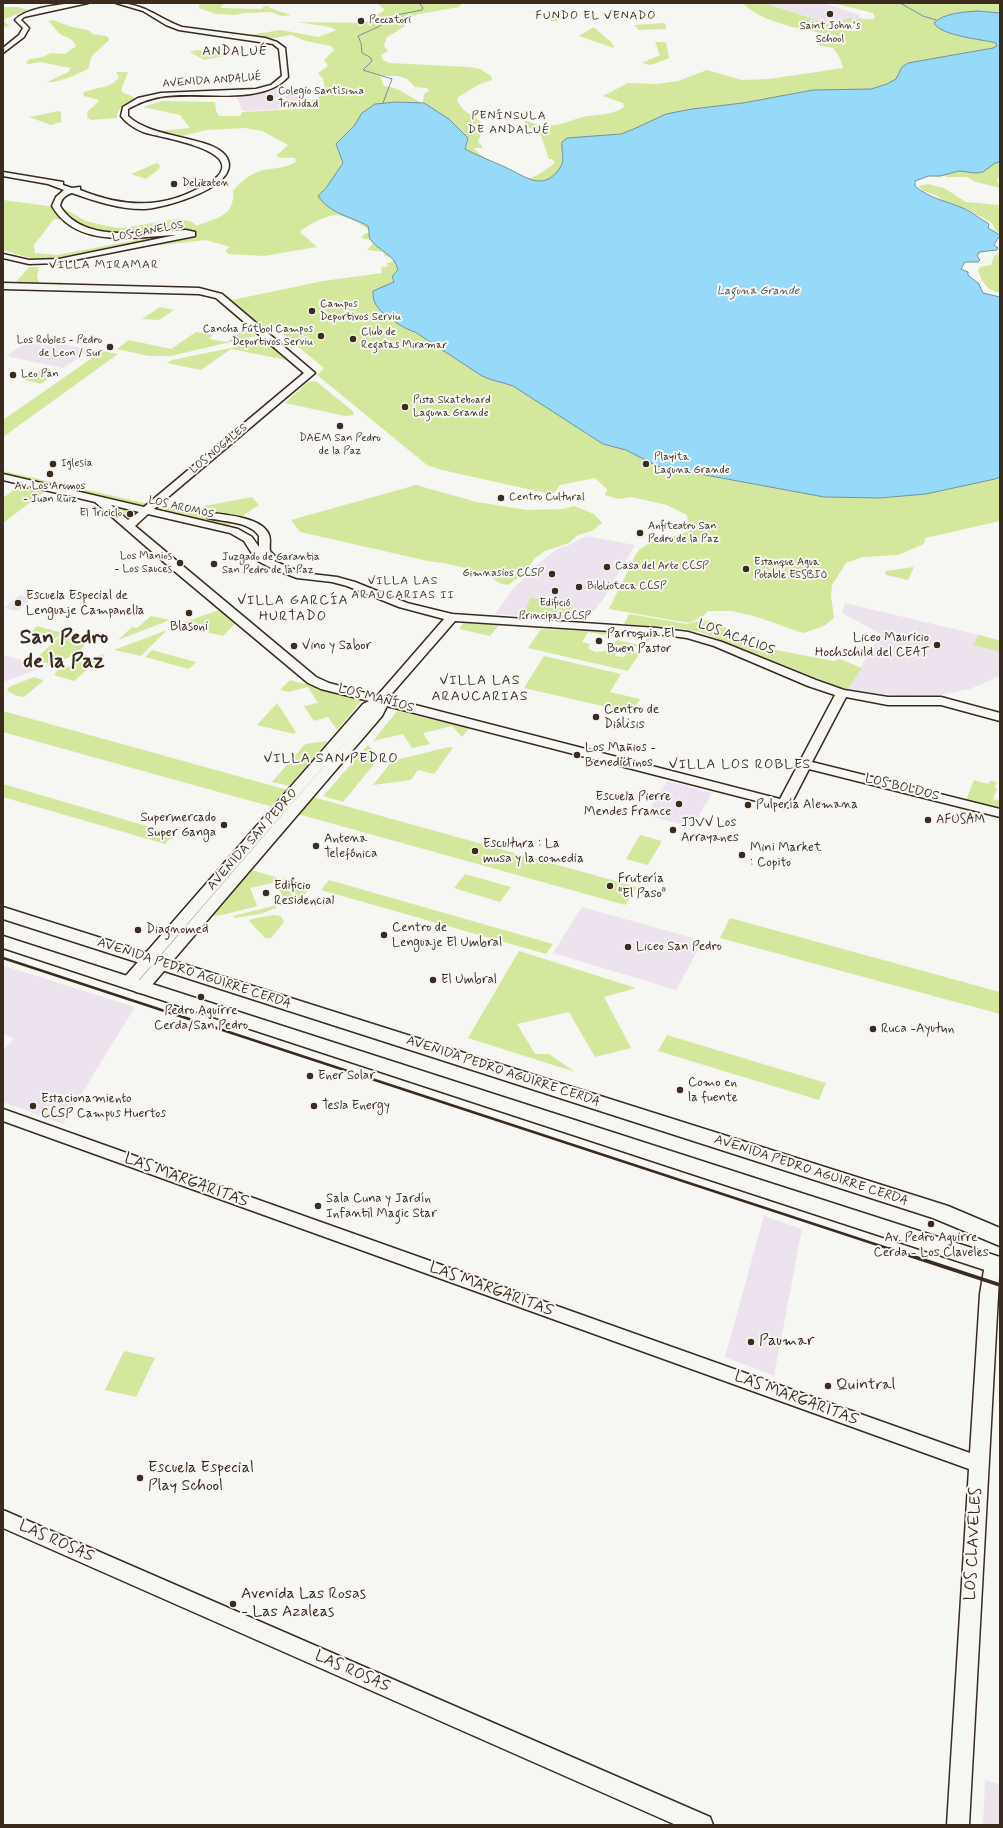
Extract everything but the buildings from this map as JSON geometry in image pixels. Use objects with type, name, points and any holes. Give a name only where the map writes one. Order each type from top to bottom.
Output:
[{"type":"highway","name":"AVENIDA PEDRO AGUIRRE CERDA","points":[[3,913],[940,1212],[1000,1237]]},
{"type":"highway","points":[[3,942],[997,1265]]},
{"type":"street","points":[[4,48],[18,31],[18,28],[11,20],[46,8],[74,3]]},
{"type":"street","points":[[4,48],[21,38],[26,31],[25,27],[19,20],[22,16],[52,8],[85,3]]},
{"type":"street","name":"AVENIDA ANDALUÉ","points":[[3,174],[51,183],[108,202],[136,207],[167,204],[188,197],[223,175],[226,168],[225,162],[216,152],[193,142],[142,129],[128,122],[125,118],[124,112],[132,103],[155,96],[179,93],[248,91],[267,88],[281,82],[285,76],[281,47],[270,41],[243,36],[181,29],[145,10],[119,3]]},
{"type":"street","name":"LOS CANELOS","points":[[3,256],[29,262],[59,261],[192,234],[186,232],[124,234],[85,231],[75,226],[58,210],[56,204],[58,199],[75,192]]},
{"type":"street","name":"LOS NOGALES","points":[[3,286],[204,291],[219,296],[310,373],[128,526]]},
{"type":"street","name":"LOS AROMOS","points":[[3,468],[254,526],[262,531],[265,536],[264,550],[271,558],[304,571],[333,579]]},
{"type":"street","points":[[22,482],[32,474]]},
{"type":"street","name":"LOS AROMOS","points":[[3,477],[230,530],[248,539],[257,554],[266,562],[307,577]]},
{"type":"street","name":"LOS MAÑÍOS","points":[[97,499],[315,682],[325,686],[784,804],[805,764]]},
{"type":"street","points":[[230,530],[239,522]]},
{"type":"street","name":"LOS ACACIOS","points":[[307,577],[333,579],[369,590],[411,607],[452,617],[688,635],[718,644],[812,683],[842,693],[894,702],[941,701],[1000,717]]},
{"type":"street","name":"AVENIDA SAN PEDRO","points":[[134,985],[378,713],[382,706],[380,700],[452,617]]},
{"type":"street","points":[[805,764],[842,693]]},
{"type":"street","name":"LOS BOLDOS","points":[[805,764],[1000,813]]},
{"type":"street","name":"LAS MARGARITAS","points":[[3,1115],[979,1464]]},
{"type":"street","name":"LOS CLAVELES","points":[[958,1825],[988,1294],[997,1265]]},
{"type":"street","name":"LAS ROSAS","points":[[3,1519],[702,1825]]},
{"type":"shaded area","name":"Saint John's School","points":[[764,3],[823,3],[860,15],[858,16],[864,19],[848,19],[842,24],[832,25]]},
{"type":"shaded area","name":"Colegio Santísima Trinidad","points":[[284,84],[297,90],[296,96],[309,101],[307,105],[300,108],[243,111],[235,94],[267,90]]},
{"type":"shaded area","points":[[34,338],[90,350],[63,368],[6,356]]},
{"type":"shaded area","points":[[586,536],[635,545],[604,598],[586,621],[495,614],[512,590],[540,562],[557,549],[569,545]]},
{"type":"shaded area","name":"Escuela Especial de Lenguaje Campanella","points":[[20,595],[33,598],[17,611],[4,608]]},
{"type":"shaded area","name":"Liceo Mauricio Hochschild del CEAT","points":[[845,603],[1000,640],[1000,676],[970,689],[939,695],[902,696],[847,690],[881,634],[842,613]]},
{"type":"shaded area","points":[[3,655],[45,667],[3,682]]},
{"type":"shaded area","name":"Escuela Pierre Mendes France","points":[[667,781],[712,793],[692,827],[646,815]]},
{"type":"shaded area","name":"Liceo San Pedro","points":[[582,907],[703,941],[676,990],[553,953]]},
{"type":"shaded area","points":[[5,966],[135,1007],[63,1124],[3,1102],[3,1051],[14,1038],[3,1034],[3,969]]},
{"type":"shaded area","points":[[764,1216],[802,1229],[774,1376],[725,1357]]},
{"type":"shaded area","points":[[985,1780],[1000,1785],[1000,1825],[983,1825]]},
{"type":"green space","points":[[200,3],[228,3],[222,5],[221,8],[262,9],[264,6],[268,6],[291,15],[282,16],[271,12],[244,13],[235,15],[216,14],[199,8]]},
{"type":"green space","name":"Laguna Grande","points":[[377,3],[462,3],[459,7],[419,14],[402,20],[405,26],[386,38],[384,46],[388,51],[381,55],[383,60],[389,63],[469,67],[480,69],[491,76],[492,80],[480,84],[458,97],[457,101],[466,112],[478,119],[483,125],[484,128],[479,130],[481,135],[478,141],[483,148],[473,148],[494,165],[521,181],[535,176],[555,163],[552,159],[549,159],[539,130],[524,127],[525,120],[535,124],[551,125],[562,124],[578,118],[614,112],[624,107],[623,103],[603,96],[628,83],[656,84],[678,81],[707,70],[742,80],[769,79],[843,68],[840,58],[833,48],[817,45],[836,39],[834,35],[798,28],[773,21],[751,10],[742,3],[764,3],[832,25],[842,24],[842,21],[846,19],[875,18],[873,13],[833,3],[1000,3],[1000,177],[997,179],[1000,188],[976,182],[967,177],[936,177],[926,175],[910,182],[985,248],[975,257],[955,269],[979,293],[1000,301],[926,494],[1000,477],[1000,521],[925,538],[924,544],[898,555],[863,557],[846,563],[832,585],[831,596],[834,618],[824,626],[803,633],[754,616],[731,611],[708,611],[702,617],[689,623],[609,609],[636,554],[640,549],[656,539],[672,537],[689,531],[687,515],[667,505],[632,497],[618,499],[605,495],[608,490],[595,478],[560,485],[554,493],[550,494],[442,470],[427,465],[317,375],[324,368],[281,333],[266,331],[231,301],[323,281],[382,273],[381,267],[389,266],[386,264],[393,261],[393,258],[385,256],[383,252],[367,250],[375,241],[361,238],[364,234],[370,232],[359,223],[338,215],[325,218],[311,224],[300,232],[317,247],[264,256],[228,254],[225,251],[230,247],[206,240],[108,251],[43,262],[3,250],[3,200],[63,208],[86,221],[111,227],[124,228],[176,219],[190,221],[196,226],[223,215],[231,206],[233,191],[246,178],[259,171],[284,167],[296,162],[295,158],[283,158],[276,156],[288,145],[262,131],[245,128],[206,130],[182,136],[160,131],[190,128],[180,115],[143,107],[162,101],[215,102],[216,111],[219,116],[240,116],[242,112],[301,109],[309,102],[326,93],[323,79],[318,73],[328,66],[324,60],[334,50],[331,46],[306,41],[291,35],[268,39],[249,35],[281,30],[318,37],[337,30],[329,27],[298,22],[364,23],[385,10]],"holes":[[[380,76],[399,76],[407,79],[415,87],[426,88],[429,90],[424,94],[423,102],[428,105],[396,88],[384,86]],[[54,219],[62,220],[83,233],[143,237],[142,239],[57,255],[35,253],[34,245]]]},
{"type":"green space","points":[[3,7],[18,7],[28,10],[5,19],[4,22],[10,26],[3,27]]},
{"type":"green space","points":[[531,12],[568,16],[555,22]]},
{"type":"green space","points":[[53,20],[109,38],[108,41],[92,56],[88,69],[63,80],[47,82],[68,72],[71,68],[40,62],[28,64],[26,62],[30,59],[42,57],[51,53],[65,54],[76,46],[71,39],[61,35],[48,21]]},
{"type":"green space","points":[[664,23],[666,25],[666,29],[639,30],[634,25]]},
{"type":"green space","points":[[592,28],[595,28],[612,43],[614,48],[579,36]]},
{"type":"green space","points":[[655,42],[666,42],[669,58],[651,65],[642,63],[660,55]]},
{"type":"green space","points":[[197,50],[223,54],[224,56],[204,60],[190,52]]},
{"type":"green space","points":[[116,72],[128,72],[121,90],[122,92],[138,99],[121,107],[117,118],[91,120],[87,118],[88,111],[99,100],[84,96],[83,93],[111,84],[119,77]]},
{"type":"green space","points":[[59,111],[61,112],[61,122],[51,125],[29,117]]},
{"type":"green space","points":[[157,163],[160,166],[159,169],[146,179],[131,174]]},
{"type":"green space","points":[[928,184],[944,188],[966,202],[1000,205],[1000,234],[995,230],[992,223],[967,209],[943,201],[937,196],[922,190],[918,186]]},
{"type":"green space","points":[[1000,252],[1000,293],[988,288],[981,278],[978,270],[980,267],[991,265],[994,256]]},
{"type":"green space","points":[[29,267],[39,267],[37,277],[40,284],[63,282],[58,286],[3,285],[5,281],[15,283]]},
{"type":"green space","points":[[160,307],[174,310],[159,320],[142,319]]},
{"type":"green space","points":[[247,327],[256,336],[171,356],[149,356],[117,349],[129,340],[171,349],[196,332],[213,335],[209,339],[227,342]]},
{"type":"green space","points":[[265,341],[269,342],[291,361],[231,349],[201,370],[167,363],[172,360]]},
{"type":"green space","points":[[102,351],[118,354],[3,437],[3,420]]},
{"type":"green space","points":[[42,369],[58,372],[41,384],[25,380]]},
{"type":"green space","points":[[314,381],[354,412],[353,415],[345,416],[285,403],[308,382]]},
{"type":"green space","points":[[3,471],[145,503],[148,505],[145,507],[3,475]]},
{"type":"green space","points":[[23,483],[48,489],[3,523],[3,498]]},
{"type":"green space","points":[[416,485],[477,502],[527,510],[563,509],[574,506],[594,514],[602,523],[592,531],[578,535],[569,543],[545,551],[535,558],[525,573],[508,585],[498,582],[479,572],[450,564],[428,561],[300,532],[291,520]]},
{"type":"green space","points":[[252,497],[259,505],[238,519],[199,511],[204,506]]},
{"type":"green space","points":[[112,505],[139,512],[127,518],[110,506]]},
{"type":"green space","points":[[162,505],[233,523],[228,526],[159,510]]},
{"type":"green space","points":[[914,567],[908,580],[886,575],[885,571]]},
{"type":"green space","points":[[530,598],[573,602],[568,617],[525,612]]},
{"type":"green space","points":[[222,609],[237,622],[223,636],[176,625]]},
{"type":"green space","points":[[629,614],[687,624],[702,620],[713,621],[727,628],[726,633],[739,637],[760,647],[834,661],[840,659],[862,668],[847,690],[703,633],[678,628],[624,624]]},
{"type":"green space","points":[[151,616],[170,620],[118,640],[132,627],[137,628]]},
{"type":"green space","points":[[464,622],[499,625],[490,636],[459,629]]},
{"type":"green space","points":[[37,626],[62,633],[55,639],[30,633]]},
{"type":"green space","points":[[541,629],[653,634],[628,671],[528,648]],"holes":[[[588,632],[616,637],[617,635],[622,636],[623,634],[646,639],[637,652],[629,650],[624,657],[615,656],[619,648],[626,650],[629,645],[637,647],[639,645],[617,640],[612,648],[608,648],[606,651],[595,652],[588,648],[590,644],[582,642]]]},
{"type":"green space","points":[[167,630],[141,656],[114,650]]},
{"type":"green space","points":[[65,632],[90,639],[76,655],[51,664],[34,660]]},
{"type":"green space","points":[[979,635],[1000,641],[1000,652],[973,645]]},
{"type":"green space","points":[[152,650],[196,662],[189,669],[145,657]]},
{"type":"green space","points":[[106,653],[74,681],[54,675],[57,671]]},
{"type":"green space","points":[[544,656],[621,674],[610,692],[640,699],[629,715],[607,707],[524,688]]},
{"type":"green space","points":[[34,677],[43,681],[24,697],[17,696],[7,691],[9,687]]},
{"type":"green space","points":[[290,680],[363,699],[337,730],[328,717],[314,721],[304,706],[318,703],[308,687],[288,692],[280,690]]},
{"type":"green space","points":[[277,703],[296,732],[294,734],[257,725]]},
{"type":"green space","points":[[3,711],[637,887],[625,905],[3,732]]},
{"type":"green space","points":[[397,711],[469,728],[462,737],[452,726],[423,733],[430,744],[412,748],[403,734],[373,741]]},
{"type":"green space","points":[[328,741],[289,786],[272,782],[305,744]]},
{"type":"green space","points":[[368,745],[380,757],[343,802],[323,796]]},
{"type":"green space","points":[[449,747],[453,748],[434,774],[418,770],[411,780],[373,785],[392,761]]},
{"type":"green space","points":[[974,780],[988,784],[990,781],[997,782],[995,788],[997,789],[993,799],[1000,801],[1000,808],[966,800]]},
{"type":"green space","points":[[3,784],[174,834],[165,844],[3,797]]},
{"type":"green space","points":[[640,835],[662,841],[648,865],[626,859]]},
{"type":"green space","points":[[252,870],[278,878],[299,902],[292,896],[283,898],[276,882],[250,888],[257,905],[254,907],[218,916],[212,915]]},
{"type":"green space","points":[[465,874],[511,887],[500,902],[454,888]]},
{"type":"green space","points":[[282,878],[311,887],[300,900]]},
{"type":"green space","points":[[329,880],[553,944],[546,954],[321,890]]},
{"type":"green space","points":[[277,905],[276,908],[260,914],[234,918],[233,916]]},
{"type":"green space","points":[[273,915],[281,916],[284,922],[271,938],[265,938],[249,921],[252,919]]},
{"type":"green space","points":[[730,918],[1000,992],[1000,1014],[720,938]]},
{"type":"green space","points":[[519,951],[636,988],[604,997],[631,1048],[595,1057],[569,1012],[517,1024],[535,1054],[549,1054],[575,1072],[468,1038]]},
{"type":"green space","points":[[667,1035],[826,1083],[819,1100],[658,1051]]},
{"type":"green space","points":[[124,1351],[155,1358],[136,1397],[105,1390]]},
{"type":"water","name":"Laguna Grande","points":[[978,11],[1000,13],[1000,162],[995,163],[983,172],[976,173],[959,171],[940,176],[929,176],[915,181],[915,186],[933,197],[970,212],[989,224],[988,228],[1000,235],[994,245],[998,248],[997,250],[979,252],[977,256],[980,260],[978,262],[965,262],[961,269],[968,272],[968,275],[979,284],[983,293],[1000,297],[1000,477],[995,479],[926,494],[880,498],[824,497],[657,466],[626,450],[603,444],[513,386],[482,376],[382,312],[374,302],[373,291],[394,282],[392,276],[398,270],[396,265],[390,256],[377,247],[370,239],[368,226],[334,211],[318,196],[326,188],[343,163],[336,144],[354,126],[362,113],[375,104],[396,102],[424,103],[449,119],[468,138],[465,149],[527,178],[541,181],[548,179],[555,174],[561,166],[563,160],[562,142],[567,138],[621,134],[666,114],[692,109],[743,103],[813,90],[871,89],[887,84],[896,79],[902,67],[908,63],[993,48],[997,46],[996,43],[953,34],[938,27],[934,23],[948,15]]},
{"type":"waterway","points":[[383,103],[392,79],[363,70],[372,61],[370,57],[362,53],[361,43],[358,36],[378,27],[397,15],[422,10],[423,8],[420,4],[422,3]]},
{"type":"waterway","points":[[900,3],[923,16],[936,20]]},
{"type":"railway","points":[[3,958],[893,1250]]},
{"type":"railway","points":[[890,1249],[1000,1285]]},
{"type":"place","name":"Saint John's School","points":[[830,14]]},
{"type":"place","name":"Peccatori","points":[[361,21]]},
{"type":"place","name":"Colegio Santísima Trinidad","points":[[270,98]]},
{"type":"place","name":"Delikaten","points":[[174,184]]},
{"type":"place","name":"Campos Deportivos Serviu","points":[[312,311]]},
{"type":"place","name":"Cancha Fútbol Campos Deportivos Serviu","points":[[321,336]]},
{"type":"place","name":"Club de Regatas Miramar","points":[[353,339]]},
{"type":"place","name":"Los Robles - Pedro de Leon / Sur","points":[[110,347]]},
{"type":"place","name":"Leo Pan","points":[[13,375]]},
{"type":"place","name":"Pista Skateboard Laguna Grande","points":[[405,407]]},
{"type":"place","name":"DAEM San Pedro de la Paz","points":[[340,426]]},
{"type":"place","name":"Iglesia","points":[[53,464]]},
{"type":"place","name":"Playita Laguna Grande","points":[[646,464]]},
{"type":"place","name":"Av. Los Aromos - Juan Ruiz","points":[[50,474]]},
{"type":"place","name":"Centro Cultural","points":[[501,498]]},
{"type":"place","name":"El Triciclo","points":[[130,514]]},
{"type":"place","name":"Anfiteatro San Pedro de la Paz","points":[[640,533]]},
{"type":"place","name":"Los Manios - Los Sauces","points":[[180,563]]},
{"type":"place","name":"Juzgado de Garantia San Pedro de la Paz","points":[[214,564]]},
{"type":"place","name":"Casa del Arte CCSP","points":[[607,567]]},
{"type":"place","name":"Estanque Agua Potable ESSBIO","points":[[746,569]]},
{"type":"place","name":"Gimnasios CCSP","points":[[552,574]]},
{"type":"place","name":"Biblioteca CCSP","points":[[579,587]]},
{"type":"place","name":"Edifició Principal CCSP","points":[[555,591]]},
{"type":"place","name":"Escuela Especial de Lenguaje Campanella","points":[[18,603]]},
{"type":"place","name":"Blasoni","points":[[189,613]]},
{"type":"place","name":"Parroquia El Buen Pastor","points":[[599,641]]},
{"type":"place","name":"Liceo Mauricio Hochschild del CEAT","points":[[937,645]]},
{"type":"place","name":"Vino y Sabor","points":[[294,646]]},
{"type":"place","name":"Centro de Diálisis","points":[[596,717]]},
{"type":"place","name":"Los Mañios - Benedictinos","points":[[577,755]]},
{"type":"place","name":"Escuela Pierre Mendes France","points":[[679,804]]},
{"type":"place","name":"Pulpería Alemana","points":[[748,805]]},
{"type":"place","name":"AFUSAM","points":[[928,820]]},
{"type":"place","name":"Supermercado Super Ganga","points":[[224,825]]},
{"type":"place","name":"JJVV Los Arrayanes","points":[[673,830]]},
{"type":"place","name":"Antena Telefónica","points":[[316,846]]},
{"type":"place","name":"Escultura : La musa y la comedia","points":[[475,851]]},
{"type":"place","name":"Mini Market : Copito","points":[[742,855]]},
{"type":"place","name":"Frutería \"El Paso\"","points":[[610,886]]},
{"type":"place","name":"Edificio Residencial","points":[[266,893]]},
{"type":"place","name":"Diagnomed","points":[[138,930]]},
{"type":"place","name":"Centro de Lenguaje El Umbral","points":[[384,935]]},
{"type":"place","name":"Liceo San Pedro","points":[[628,947]]},
{"type":"place","name":"El Umbral","points":[[433,980]]},
{"type":"place","name":"Pedro Aguirre Cerda/San Pedro","points":[[201,997]]},
{"type":"place","name":"Ruca -Ayutun","points":[[873,1029]]},
{"type":"place","name":"Ener Solar","points":[[310,1076]]},
{"type":"place","name":"Como en la fuente","points":[[680,1090]]},
{"type":"place","name":"Estacionamiento CCSP Campus Huertos","points":[[33,1106]]},
{"type":"place","name":"Tesla Energy","points":[[314,1106]]},
{"type":"place","name":"Sala Cuna y Jardín Infantil Magic Star","points":[[318,1206]]},
{"type":"place","name":"Av. Pedro Aguirre Cerda - Los Claveles","points":[[931,1224]]},
{"type":"place","name":"Paumar","points":[[751,1342]]},
{"type":"place","name":"Quintral","points":[[828,1386]]},
{"type":"place","name":"Escuela Especial Play School","points":[[140,1478]]},
{"type":"place","name":"Avenida Las Rosas - Las Azaleas","points":[[233,1604]]},
{"type":"district","name":"FUNDO EL VENADO","points":[[596,16]]},
{"type":"district","name":"ANDALUÉ","points":[[235,52]]},
{"type":"district","name":"PENÍNSULA DE ANDALUÉ","points":[[509,123]]},
{"type":"district","name":"VILLA MIRAMAR","points":[[104,265]]},
{"type":"district","name":"VILLA LAS ARAUCARIAS II","points":[[403,588]]},
{"type":"district","name":"VILLA GARCÍA HURTADO","points":[[293,610]]},
{"type":"district","name":"San Pedro de la Paz","points":[[64,651]]},
{"type":"district","name":"VILLA LAS ARAUCARIAS","points":[[480,690]]},
{"type":"district","name":"VILLA SAN PEDRO","points":[[331,759]]},
{"type":"district","name":"VILLA LOS ROBLES","points":[[740,765]]}]
